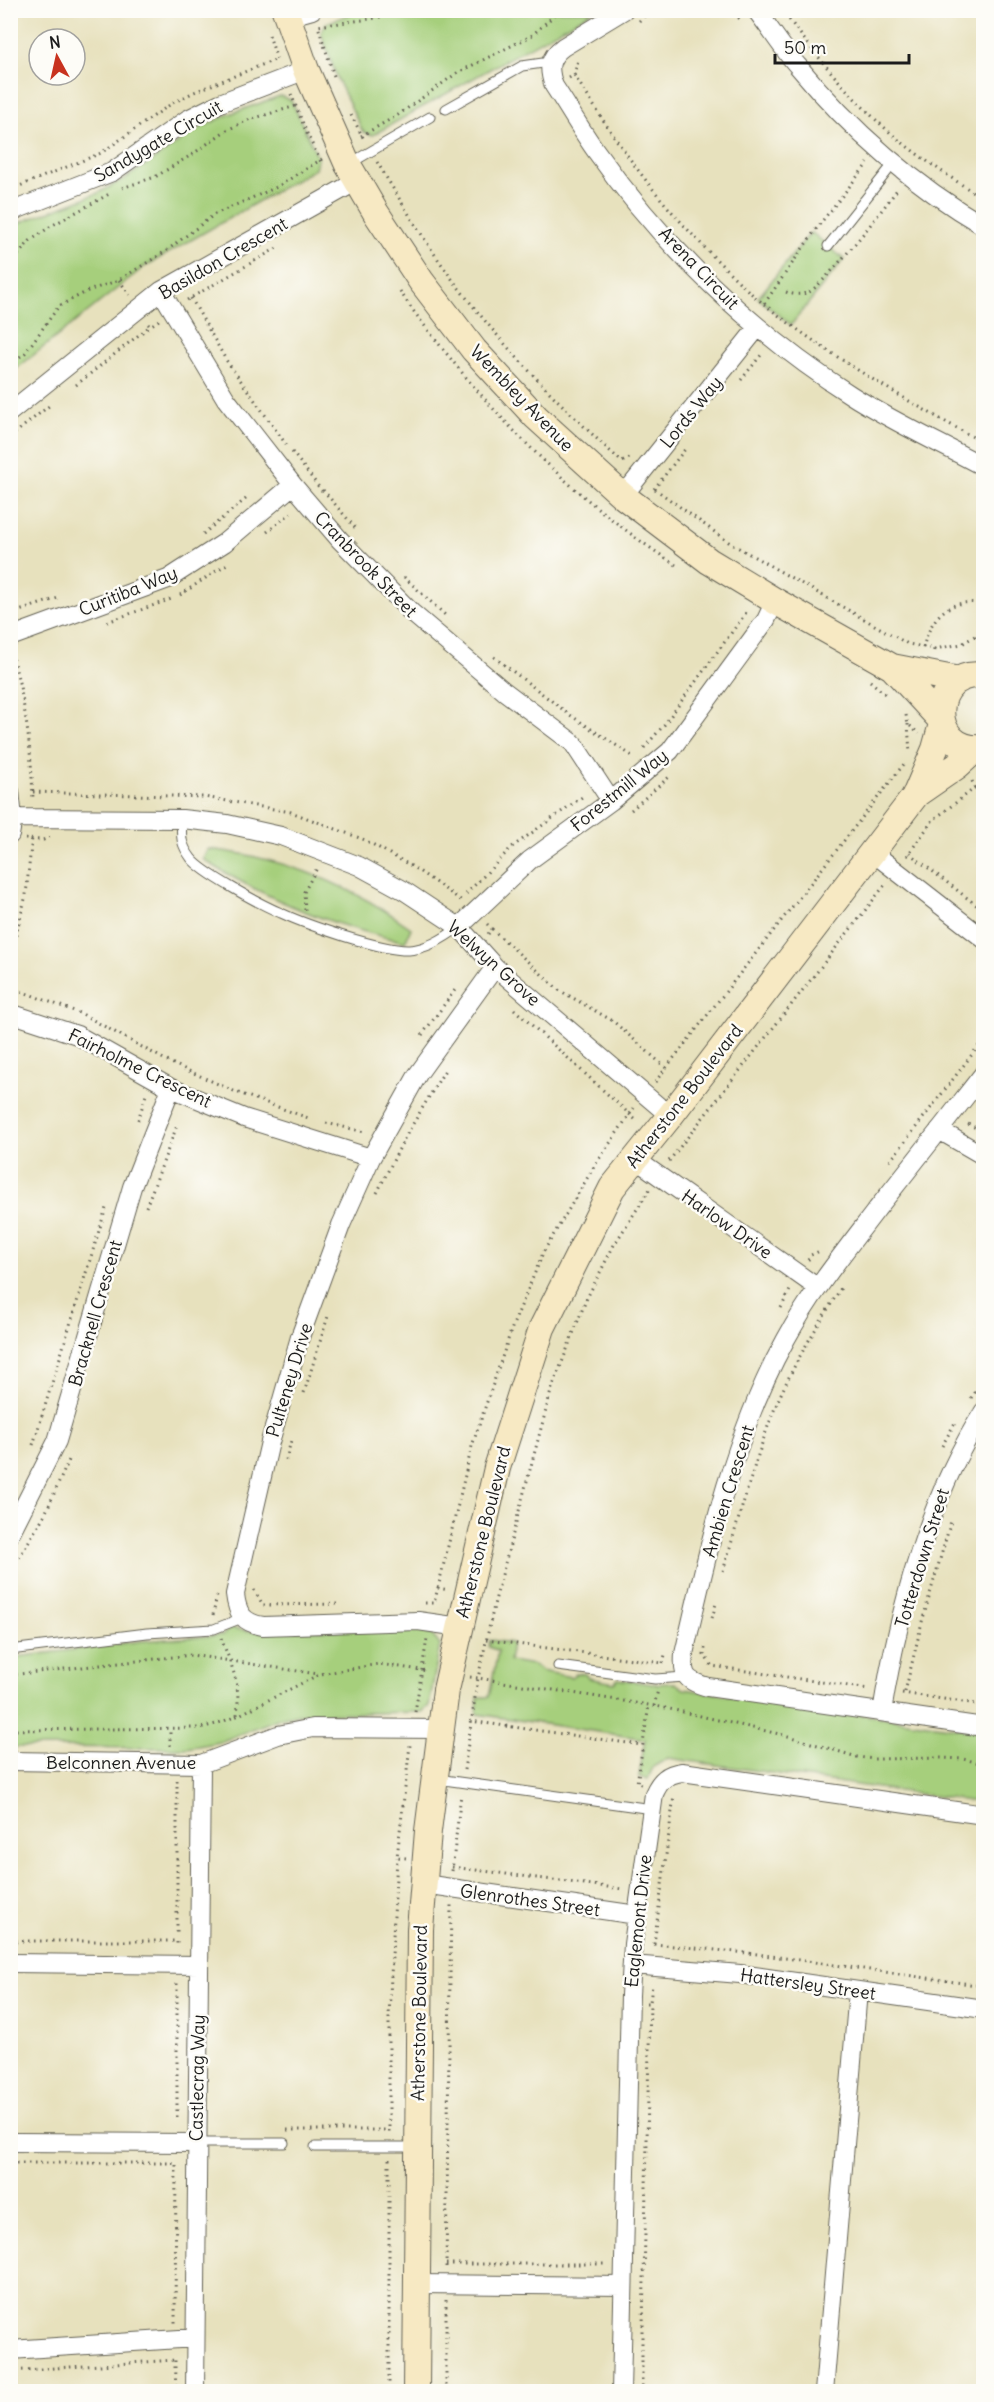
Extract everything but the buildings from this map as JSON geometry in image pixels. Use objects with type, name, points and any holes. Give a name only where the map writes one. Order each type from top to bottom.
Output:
[{"type":"street","points":[[286,14],[312,10]]},
{"type":"street","points":[[550,62],[554,54],[563,47],[624,10]]},
{"type":"street","points":[[756,10],[796,64],[826,98],[894,163],[947,204],[984,226]]},
{"type":"street","name":"Wembley Avenue","points":[[286,14],[306,70],[421,281],[474,350],[536,417],[617,480],[709,561],[892,667],[942,722],[950,737],[957,743],[980,748]]},
{"type":"street","name":"Arena Circuit","points":[[550,62],[550,74],[554,86],[597,152],[645,212],[707,281],[758,327],[852,395],[984,467]]},
{"type":"street","name":"Sandygate Circuit","points":[[10,212],[112,172],[188,120],[220,103],[306,70]]},
{"type":"street","name":"Basildon Crescent","points":[[10,412],[161,291],[352,157]]},
{"type":"street","name":"Cranbrook Street","points":[[161,291],[226,399],[292,485],[340,540],[411,612],[504,691],[573,743],[611,801]]},
{"type":"street","name":"Lords Way","points":[[617,480],[639,476],[758,327]]},
{"type":"street","name":"Curitiba Way","points":[[10,637],[168,579],[224,543],[292,485]]},
{"type":"street","name":"Forestmill Way","points":[[459,927],[530,860],[611,801],[670,751],[766,620],[775,601]]},
{"type":"street","name":"Wembley Avenue","points":[[892,667],[928,657],[974,674]]},
{"type":"street","name":"Atherstone Boulevard","points":[[416,2391],[420,1929],[435,1778],[446,1690],[497,1468],[542,1328],[612,1188],[670,1116],[915,796],[935,749],[942,722],[941,701],[951,685],[974,674]]},
{"type":"street","name":"Atherstone Boulevard","points":[[915,796],[980,748]]},
{"type":"street","points":[[10,791],[12,827]]},
{"type":"street","name":"Welwyn Grove","points":[[12,827],[182,819],[227,824],[281,836],[359,866],[403,890],[459,927],[495,967],[670,1116]]},
{"type":"street","points":[[872,852],[984,939]]},
{"type":"street","name":"Pulteney Drive","points":[[242,1618],[237,1608],[235,1594],[270,1442],[300,1337],[341,1225],[371,1158],[418,1074],[495,967]]},
{"type":"street","name":"Fairholme Crescent","points":[[10,1013],[77,1035],[171,1088],[244,1118],[371,1158]]},
{"type":"street","name":"Ambien Crescent","points":[[686,1677],[683,1668],[686,1643],[715,1528],[748,1424],[785,1340],[835,1264],[984,1073]]},
{"type":"street","name":"Bracknell Crescent","points":[[10,1534],[57,1441],[132,1187],[171,1088]]},
{"type":"street","points":[[939,1130],[984,1156]]},
{"type":"street","name":"Harlow Drive","points":[[635,1159],[818,1288]]},
{"type":"street","name":"Totterdown Street","points":[[882,1712],[906,1605],[934,1511],[957,1455],[984,1412]]},
{"type":"street","points":[[242,1618],[252,1624],[263,1626],[418,1621],[460,1627]]},
{"type":"street","points":[[686,1677],[694,1683],[708,1687],[984,1727]]},
{"type":"street","name":"Belconnen Avenue","points":[[10,1761],[201,1764],[278,1736],[313,1728],[441,1729]]},
{"type":"street","name":"Castlecrag Way","points":[[195,2391],[201,1764]]},
{"type":"street","name":"Eaglemont Drive","points":[[621,2391],[632,1965],[654,1794],[664,1777],[682,1772],[984,1815]]},
{"type":"street","name":"Glenrothes Street","points":[[423,1884],[451,1897],[637,1915]]},
{"type":"street","points":[[10,1963],[198,1965]]},
{"type":"street","name":"Hattersley Street","points":[[632,1965],[740,1974],[984,2008]]},
{"type":"street","points":[[824,2391],[858,1990]]},
{"type":"street","points":[[10,2142],[196,2143]]},
{"type":"street","points":[[417,2284],[623,2286]]},
{"type":"street","points":[[10,2350],[195,2338]]},
{"type":"lane","points":[[446,109],[522,66],[550,62]]},
{"type":"lane","points":[[352,157],[371,152],[430,117]]},
{"type":"lane","points":[[828,246],[894,163]]},
{"type":"lane","points":[[182,819],[181,842],[192,860],[214,876],[279,913],[386,946],[409,950],[440,939],[459,927]]},
{"type":"lane","points":[[10,1650],[147,1633],[214,1629],[242,1618]]},
{"type":"lane","points":[[558,1666],[655,1679],[686,1677]]},
{"type":"lane","points":[[435,1778],[652,1809]]},
{"type":"lane","points":[[196,2143],[284,2143]]},
{"type":"lane","points":[[315,2147],[418,2147]]},
{"type":"path","points":[[334,76],[318,26],[377,18],[399,10]]},
{"type":"path","points":[[352,157],[398,115],[457,73],[531,36],[560,10]]},
{"type":"path","points":[[782,10],[821,60],[866,110],[910,149],[984,199]]},
{"type":"path","points":[[10,190],[101,153],[171,104],[194,92],[277,59]]},
{"type":"path","points":[[554,86],[574,75],[625,154],[674,214],[721,265],[755,297],[742,312]]},
{"type":"path","points":[[10,264],[30,241],[51,226],[117,189],[155,177],[225,131],[248,120],[296,106]]},
{"type":"path","points":[[347,108],[352,157]]},
{"type":"path","points":[[10,364],[25,354],[59,306],[88,291],[119,280],[166,251],[215,214],[352,157],[371,152],[429,246],[464,294],[543,387],[617,480]]},
{"type":"path","points":[[75,385],[172,310],[279,247]]},
{"type":"path","points":[[191,298],[246,391],[323,490],[361,534]]},
{"type":"path","points":[[764,304],[804,336],[984,443]]},
{"type":"path","points":[[139,308],[150,326]]},
{"type":"path","points":[[10,437],[57,400]]},
{"type":"path","points":[[589,501],[617,480],[639,476],[730,543],[928,657]]},
{"type":"path","points":[[309,504],[323,490]]},
{"type":"path","points":[[195,539],[249,497]]},
{"type":"path","points":[[403,576],[448,618]]},
{"type":"path","points":[[10,614],[65,596]]},
{"type":"path","points":[[928,657],[932,624],[952,605],[984,604]]},
{"type":"path","points":[[643,750],[748,610]]},
{"type":"path","points":[[928,657],[962,644],[984,630]]},
{"type":"path","points":[[975,636],[984,645]]},
{"type":"path","points":[[490,654],[570,715],[634,757],[629,761]]},
{"type":"path","points":[[461,900],[495,861],[600,784]]},
{"type":"path","points":[[909,853],[984,911]]},
{"type":"path","points":[[304,922],[304,892],[314,870],[332,856]]},
{"type":"path","points":[[492,929],[559,990],[613,1021],[666,1068]]},
{"type":"path","points":[[10,987],[82,1014],[171,1064],[236,1092],[311,1119]]},
{"type":"path","points":[[888,1164],[984,1039]]},
{"type":"path","points":[[376,1194],[404,1139],[447,1066]]},
{"type":"path","points":[[322,1122],[365,1132]]},
{"type":"path","points":[[955,1140],[969,1123],[984,1132]]},
{"type":"path","points":[[782,1308],[811,1255],[821,1251],[827,1242]]},
{"type":"path","points":[[722,1576],[755,1463],[773,1412],[795,1365],[846,1282]]},
{"type":"path","points":[[302,1401],[333,1304]]},
{"type":"path","points":[[284,1466],[293,1433]]},
{"type":"path","points":[[905,1694],[921,1622],[953,1516]]},
{"type":"path","points":[[712,1621],[718,1594]]},
{"type":"path","points":[[707,1638],[704,1655],[712,1666],[984,1705]]},
{"type":"path","points":[[663,1663],[669,1639],[705,1647]]},
{"type":"path","points":[[10,1675],[191,1655],[320,1674]]},
{"type":"path","points":[[446,2391],[452,1867],[470,1721],[478,1678],[661,1707],[788,1736],[857,1757],[940,1758],[984,1764]]},
{"type":"path","points":[[470,1721],[642,1745]]},
{"type":"path","points":[[169,1778],[177,1778],[177,1934]]},
{"type":"path","points":[[389,2127],[388,2016],[397,1857]]},
{"type":"path","points":[[452,1867],[623,1889]]},
{"type":"path","points":[[451,1897],[462,1906]]},
{"type":"path","points":[[654,1944],[757,1954],[984,1986]]},
{"type":"path","points":[[177,1980],[177,2117]]},
{"type":"path","points":[[644,2326],[650,2003],[651,1985],[662,1985]]},
{"type":"path","points":[[630,2003],[650,2003]]},
{"type":"path","points":[[284,2130],[389,2130],[389,2391]]},
{"type":"path","points":[[10,2163],[176,2163],[175,2368]]},
{"type":"path","points":[[10,2371],[175,2360]]},
{"type":"green space","points":[[359,11],[593,11],[373,135],[363,132],[337,78],[321,33],[326,23]]},
{"type":"green space","points":[[280,96],[291,100],[318,158],[315,169],[144,267],[11,373],[11,226],[98,193],[126,178],[202,127],[227,115]]},
{"type":"green space","points":[[811,232],[844,259],[791,325],[758,298]]},
{"type":"green space","points":[[208,849],[236,853],[289,866],[340,886],[411,928],[405,942],[326,920],[275,899],[203,859]]},
{"type":"green space","points":[[232,1628],[249,1631],[417,1629],[432,1635],[440,1645],[429,1706],[422,1712],[298,1714],[280,1718],[220,1742],[187,1748],[11,1747],[10,1658],[141,1641],[223,1635]]},
{"type":"green space","points":[[490,1640],[512,1643],[509,1661],[534,1665],[541,1671],[571,1677],[577,1673],[585,1674],[588,1678],[614,1683],[618,1679],[652,1684],[675,1683],[684,1689],[983,1732],[983,1803],[668,1758],[653,1767],[648,1779],[639,1777],[645,1739],[477,1714],[478,1697],[489,1697],[498,1651],[489,1647]]}]
